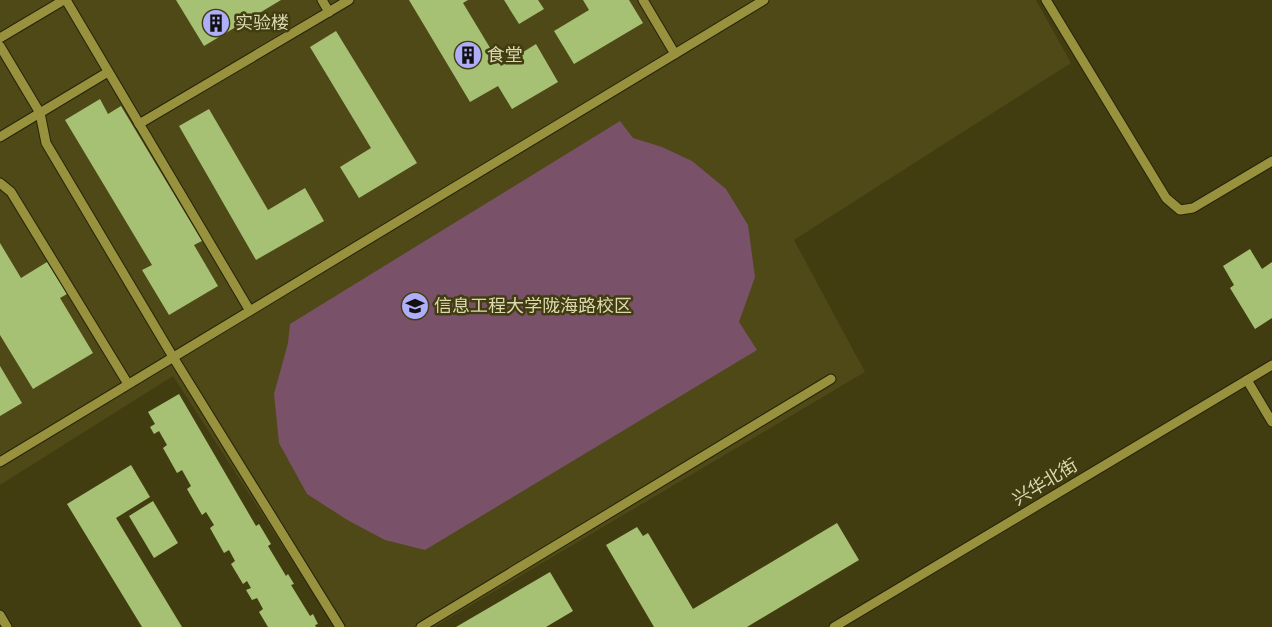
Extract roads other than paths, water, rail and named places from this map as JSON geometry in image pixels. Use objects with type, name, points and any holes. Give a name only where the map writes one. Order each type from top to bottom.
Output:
[{"type":"street","points":[[0,38],[65,0],[250,311]]},
{"type":"street","points":[[322,0],[329,12]]},
{"type":"street","points":[[139,124],[349,0]]},
{"type":"street","points":[[643,0],[675,54]]},
{"type":"street","points":[[0,462],[764,0]]},
{"type":"street","points":[[1046,0],[1166,198],[1180,210],[1193,208],[1272,161]]},
{"type":"street","points":[[0,46],[40,113],[46,143],[173,357],[340,627]]},
{"type":"street","points":[[0,137],[108,72]]},
{"type":"street","points":[[0,183],[11,192],[128,384]]},
{"type":"street","name":"兴华北街","points":[[834,627],[1272,365]]},
{"type":"street","points":[[421,627],[831,379]]},
{"type":"street","points":[[1247,380],[1272,422]]},
{"type":"street","points":[[0,615],[7,627]]},
{"type":"place","name":"实验楼","points":[[216,23]]},
{"type":"place","name":"食堂","points":[[468,55]]},
{"type":"place","name":"信息工程大学陇海路校区","points":[[415,306]]}]
